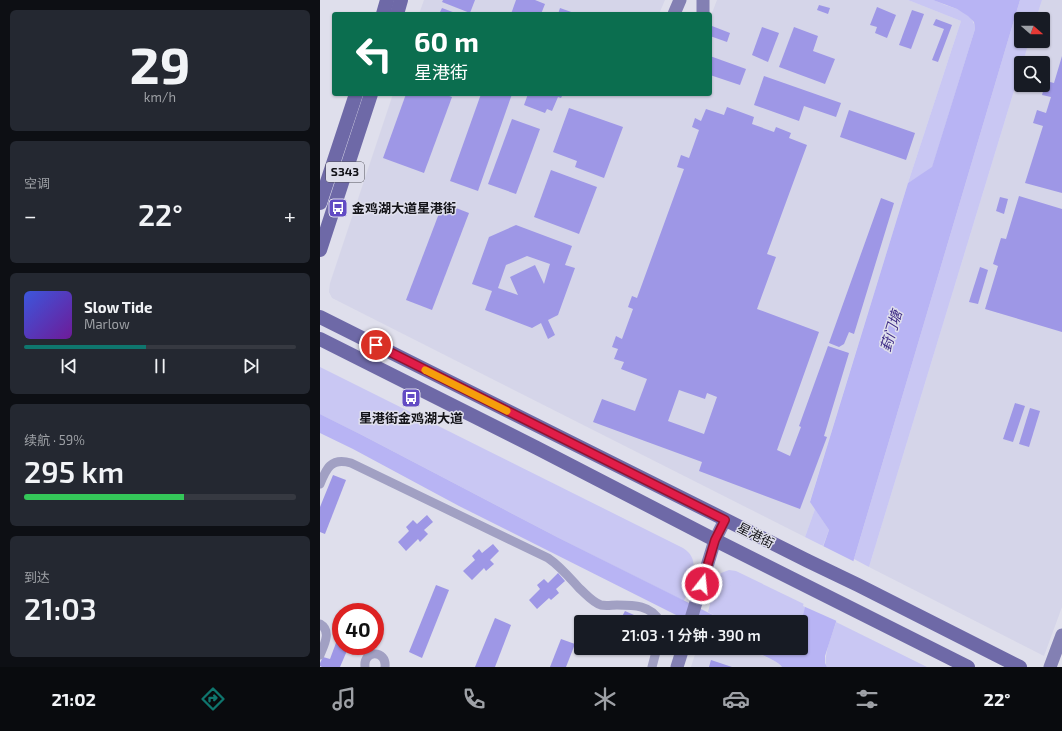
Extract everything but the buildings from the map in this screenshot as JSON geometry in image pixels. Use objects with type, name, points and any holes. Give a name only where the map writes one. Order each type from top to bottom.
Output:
[{"type":"main road","points":[[384,12],[388,0]]},
{"type":"main road","points":[[397,12],[401,0]]},
{"type":"main road","name":"S343","points":[[320,203],[355,96]]},
{"type":"main road","name":"S343","points":[[320,250],[369,96]]},
{"type":"main road","name":"星港街","points":[[320,317],[1020,667]]},
{"type":"main road","name":"星港街","points":[[320,339],[544,451],[715,540],[968,667]]},
{"type":"street","points":[[675,12],[680,0]]},
{"type":"street","points":[[703,0],[703,12]]},
{"type":"street","points":[[320,484],[331,465],[340,462],[351,463],[548,558],[597,603],[604,605],[630,605],[643,607],[655,615]]},
{"type":"street","points":[[692,615],[715,540],[725,520]]},
{"type":"street","points":[[320,624],[325,628],[326,636],[320,655]]},
{"type":"street","points":[[1055,663],[1062,634]]},
{"type":"street","points":[[365,667],[367,658],[376,654],[380,655],[384,659],[385,667]]},
{"type":"street","points":[[652,667],[655,655]]},
{"type":"street","points":[[677,667],[681,655]]},
{"type":"shaded area","points":[[424,0],[665,0],[660,12],[420,12]]},
{"type":"shaded area","points":[[717,0],[908,0],[961,21],[908,183],[810,501],[815,509],[805,537],[332,298],[329,292],[330,283],[392,96],[712,96],[712,13]]},
{"type":"shaded area","points":[[908,0],[933,0],[960,10],[972,19],[975,29],[932,168],[908,183],[961,21]]},
{"type":"shaded area","points":[[1020,0],[1042,0],[1038,12],[1016,12]]},
{"type":"shaded area","points":[[1042,0],[1062,0],[1062,607],[1044,656],[869,567],[1014,91],[1050,92],[1050,56],[1025,56],[1027,48],[1050,48],[1050,12],[1038,12]]},
{"type":"shaded area","points":[[1014,20],[1014,48],[1027,48],[1025,56],[1014,56],[1014,91],[869,567],[854,559]]},
{"type":"shaded area","points":[[320,367],[683,548],[689,553],[694,565],[692,579],[684,601],[320,414]]},
{"type":"shaded area","points":[[815,509],[829,530],[823,546],[805,537]]},
{"type":"shaded area","points":[[729,570],[736,571],[806,605],[803,615],[714,615],[708,612],[717,578],[721,573]]},
{"type":"shaded area","points":[[836,622],[927,667],[827,667],[827,652]]},
{"type":"shaded area","points":[[695,655],[761,655],[775,661],[782,667],[691,667]]},
{"type":"water","name":"葑门塘","points":[[933,0],[1020,0],[1016,12],[1014,12],[1014,20],[825,656],[825,663],[827,667],[782,667],[762,655],[808,655],[808,615],[803,615],[816,567],[829,530],[810,502],[908,183],[932,167],[975,29],[974,22],[957,9]]},
{"type":"water","points":[[320,414],[557,537],[713,615],[676,615],[459,506],[320,433]]},
{"type":"pier","points":[[821,545],[855,562],[839,622],[803,606]]},
{"type":"slow traffic","points":[[425,370],[507,411]]},
{"type":"place","name":"金鸡湖大道星港街","points":[[338,208]]},
{"type":"place","name":"星港街金鸡湖大道","points":[[411,398]]},
{"type":"route","points":[[376,345],[725,520],[715,540],[702,584]]}]
